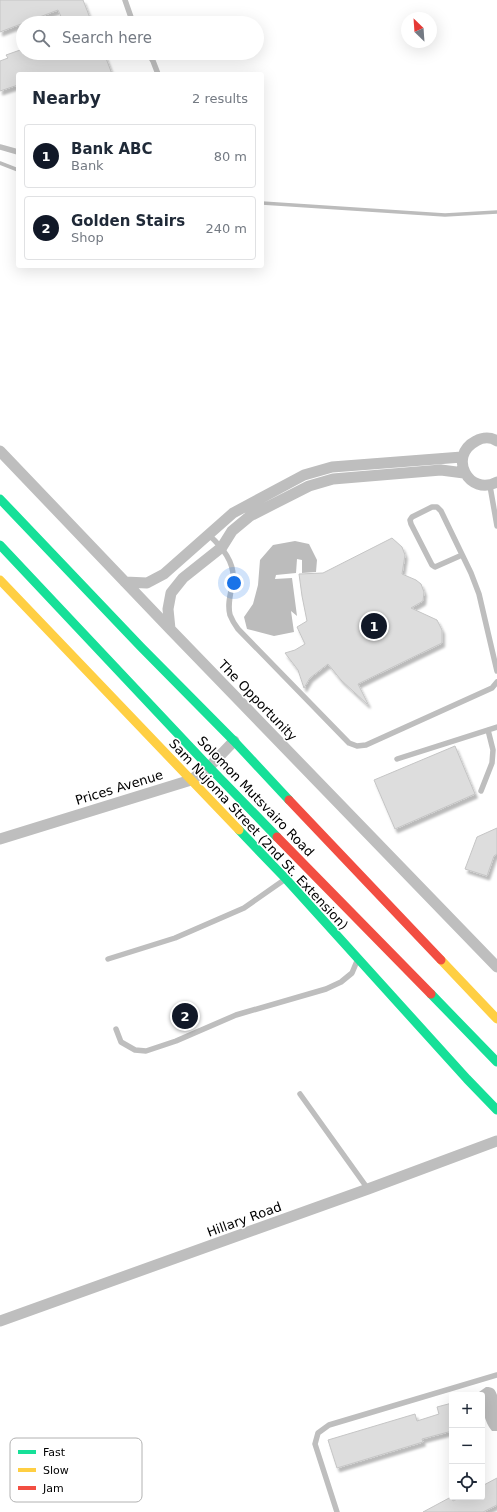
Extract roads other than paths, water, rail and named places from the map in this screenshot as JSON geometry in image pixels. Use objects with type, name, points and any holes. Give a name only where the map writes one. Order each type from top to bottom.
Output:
[{"type":"main road","points":[[0,499],[141,647],[234,741],[497,1019]]},
{"type":"main road","name":"Solomon Mutsvairo Road","points":[[0,545],[209,767],[497,1062]]},
{"type":"main road","name":"Sam Nujoma Street (2nd St. Extension)","points":[[0,580],[286,879],[467,1079],[497,1110]]},
{"type":"street","points":[[464,474],[462,457],[469,444],[482,438],[497,440]]},
{"type":"street","name":"The Opportunity","points":[[0,451],[497,967]]},
{"type":"street","points":[[125,582],[147,583],[164,574],[233,513],[304,475],[332,467],[462,457]]},
{"type":"street","points":[[170,629],[168,609],[171,593],[183,578],[222,546],[232,531],[250,516],[309,486],[333,479],[441,470],[464,474],[475,484],[493,484]]},
{"type":"street","name":"Prices Avenue","points":[[0,839],[191,780],[209,767],[234,741]]},
{"type":"street","name":"Hillary Road","points":[[0,1321],[368,1189],[497,1141]]},
{"type":"lane","points":[[125,0],[131,16]]},
{"type":"lane","points":[[152,60],[157,72]]},
{"type":"lane","points":[[0,146],[16,151]]},
{"type":"lane","points":[[493,484],[497,526]]},
{"type":"lane","points":[[462,556],[440,566],[435,567],[432,565],[411,524],[410,520],[412,517],[432,507],[441,511],[471,573],[478,594],[497,671]]},
{"type":"lane","points":[[209,535],[222,546],[231,564],[233,579],[229,596],[230,615],[238,629],[348,743],[357,746],[366,745],[492,688],[497,682]]},
{"type":"lane","points":[[397,759],[497,727]]},
{"type":"lane","points":[[481,791],[492,764],[493,750],[488,730]]},
{"type":"lane","points":[[108,959],[175,938],[244,908],[286,879]]},
{"type":"lane","points":[[116,1030],[121,1042],[135,1050],[146,1051],[176,1041],[236,1015],[326,988],[341,982],[352,972],[358,959]]},
{"type":"lane","points":[[300,1094],[368,1189]]},
{"type":"lane","points":[[337,1512],[315,1444],[318,1433],[329,1425],[497,1375]]},
{"type":"waterway","points":[[0,163],[16,169]]},
{"type":"waterway","points":[[264,203],[445,215],[497,212]]},
{"type":"place","name":"Bank ABC","points":[[374,626]]},
{"type":"place","name":"Golden Stairs","points":[[185,1016]]}]
